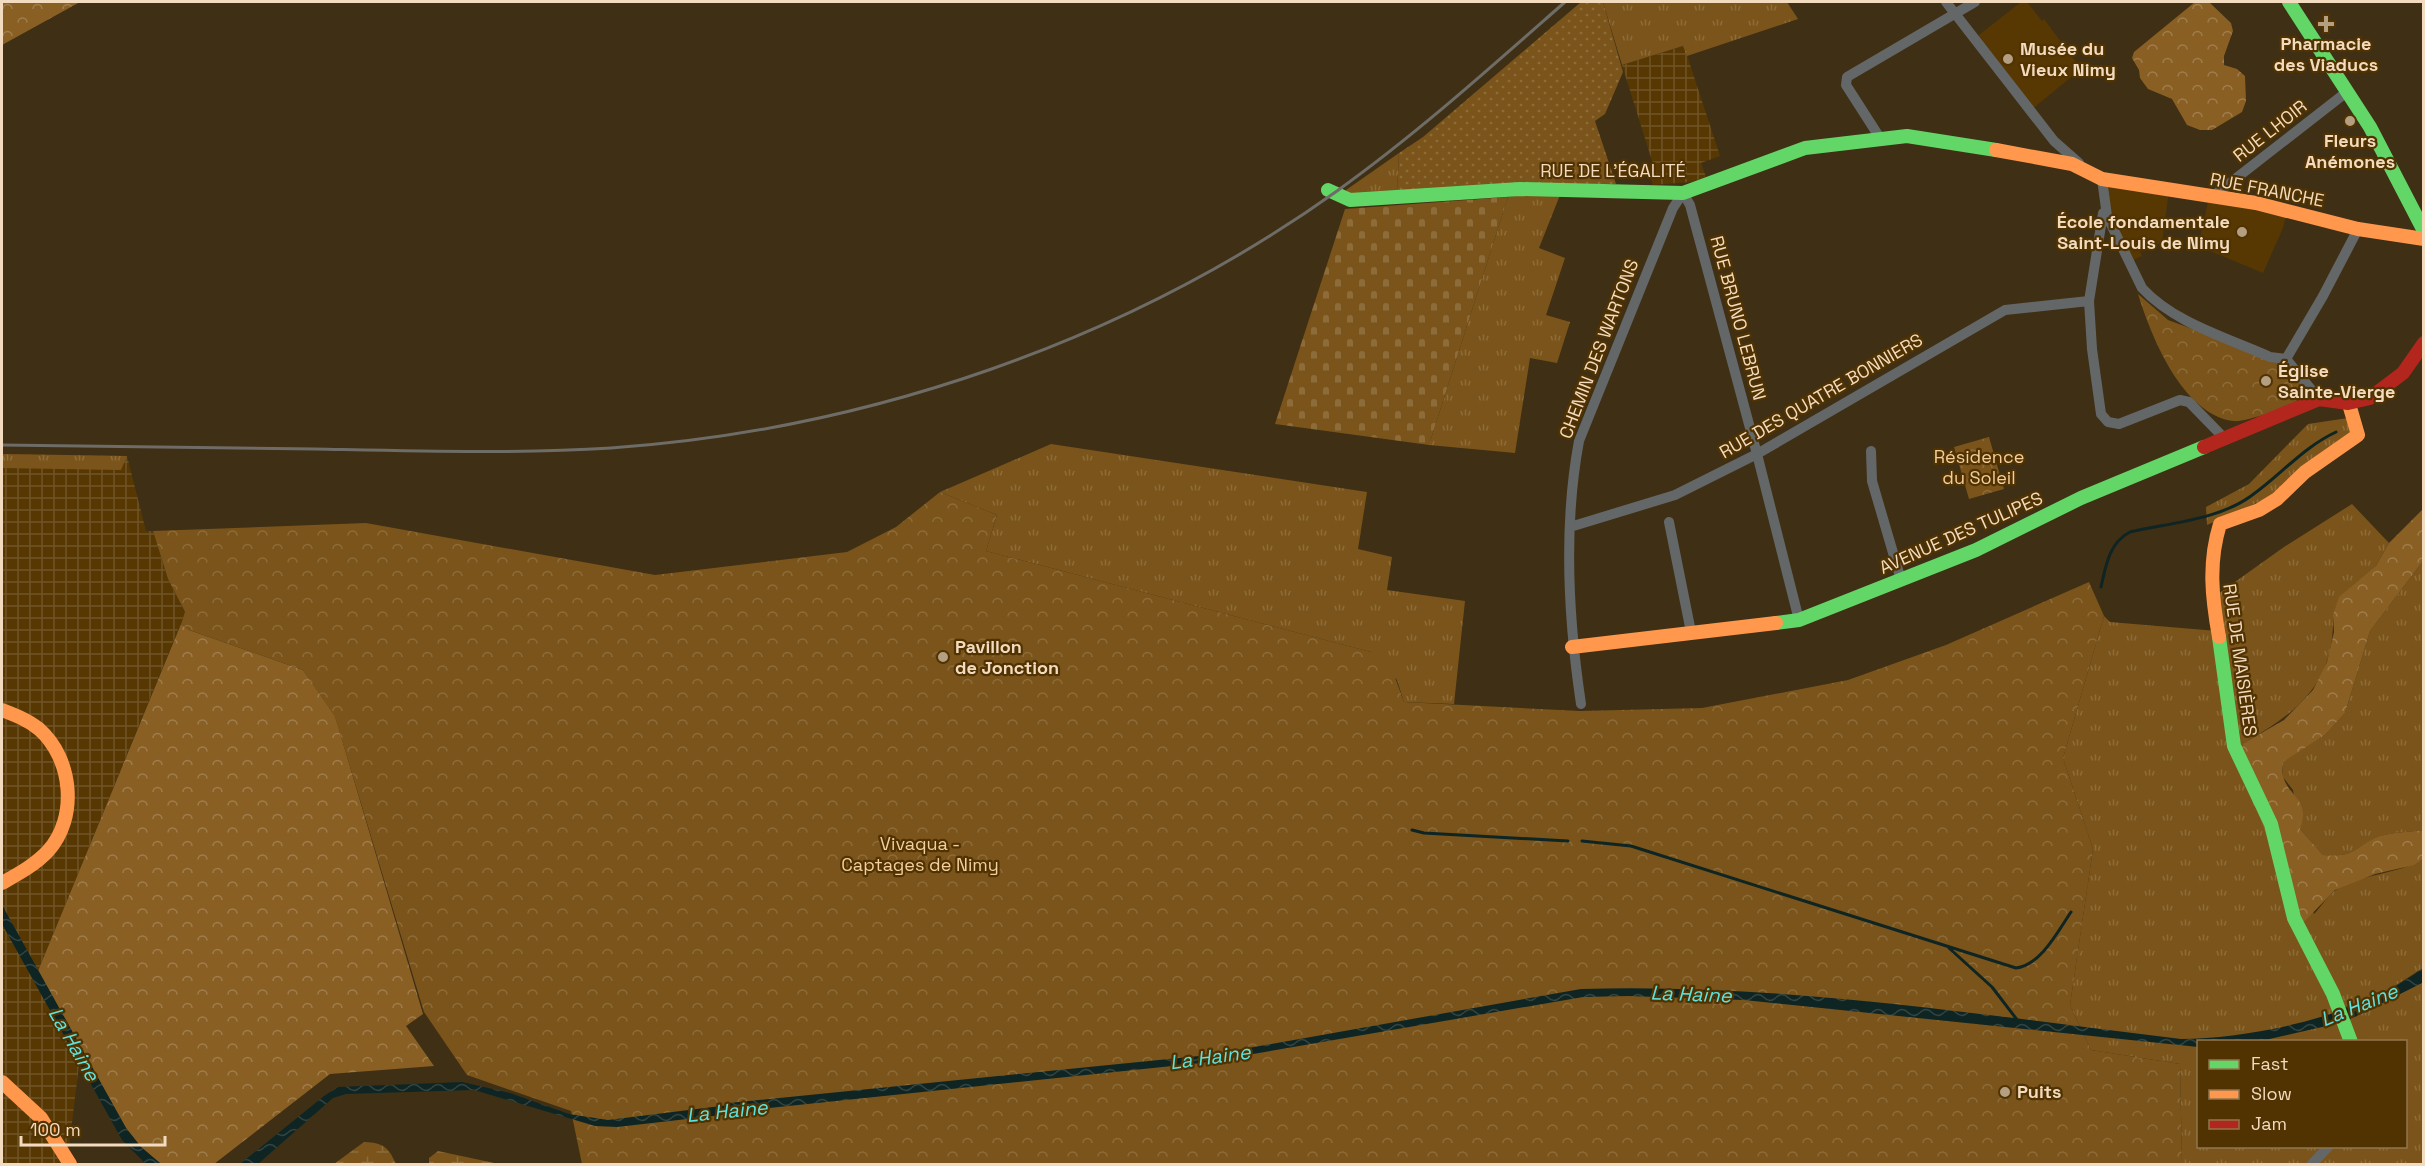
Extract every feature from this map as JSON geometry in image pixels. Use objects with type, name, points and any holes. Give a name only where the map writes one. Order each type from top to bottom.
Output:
[{"type":"street","points":[[1946,2],[2054,141],[2102,179],[2104,201],[2111,228],[2142,288],[2149,296],[2173,314],[2270,357],[2286,359],[2319,399],[2353,416]]},
{"type":"street","points":[[1880,138],[1846,85],[1846,78],[1975,2]]},
{"type":"street","points":[[2289,2],[2348,91],[2392,164],[2424,231]]},
{"type":"street","name":"RUE LHOIR","points":[[2212,197],[2348,91]]},
{"type":"street","name":"RUE DE L'ÉGALITÉ","points":[[1328,190],[1350,200],[1520,189],[1683,193],[1805,148],[1907,136],[1940,139],[2072,164],[2102,179]]},
{"type":"street","name":"RUE FRANCHE","points":[[2102,179],[2286,209],[2358,229],[2424,239]]},
{"type":"street","name":"RUE BRUNO LEBRUN","points":[[1683,193],[1690,205],[1799,620]]},
{"type":"street","name":"CHEMIN DES WARTONS","points":[[1581,704],[1569,614],[1573,473],[1579,441],[1672,208],[1683,193]]},
{"type":"street","points":[[2104,201],[2101,237],[2089,301],[2100,410],[2108,422],[2119,424],[2180,400],[2189,402],[2225,439]]},
{"type":"street","points":[[2286,359],[2324,296],[2358,229]]},
{"type":"street","name":"RUE DES QUATRE BONNIERS","points":[[1570,527],[1663,501],[1757,454],[2005,310],[2089,301]]},
{"type":"street","name":"RUE DE MAISIÈRES","points":[[2351,1040],[2337,1005],[2293,916],[2274,833],[2238,756],[2231,735],[2224,669],[2210,582],[2211,554],[2220,524],[2259,510],[2277,499],[2318,461],[2358,435],[2353,416],[2372,396],[2407,370],[2424,343]]},
{"type":"street","name":"AVENUE DES TULIPES","points":[[1572,646],[1799,620],[1976,550],[2102,489],[2319,399]]},
{"type":"street","points":[[1871,451],[1872,481],[1901,580]]},
{"type":"street","points":[[1669,522],[1691,632]]},
{"type":"street","points":[[2,710],[27,720],[54,746],[67,775],[69,794],[64,822],[51,847],[32,865],[4,882]]},
{"type":"street","points":[[2,1083],[38,1113],[56,1137],[70,1164]]},
{"type":"street","points":[[2312,1164],[2327,1148]]},
{"type":"shaded area","points":[[2021,2],[2027,2],[2042,21],[2044,19],[2081,69],[2030,111],[1975,38]]},
{"type":"shaded area","points":[[1684,46],[1720,156],[1701,163],[1706,177],[1691,182],[1653,185],[1651,179],[1657,177],[1622,65]]},
{"type":"shaded area","points":[[2102,179],[2169,190],[2162,244],[2137,243],[2142,256],[2129,262],[2111,228]]},
{"type":"shaded area","name":"École fondamentale Saint-Louis de Nimy","points":[[2208,202],[2286,215],[2283,228],[2263,273],[2198,246]]},
{"type":"shaded area","points":[[2,454],[127,456],[146,531],[153,531],[168,579],[185,613],[38,971],[81,1048],[67,1164],[2,1164]]},
{"type":"green space","points":[[2,2],[80,2],[2,45]]},
{"type":"green space","points":[[1581,2],[1603,2],[1623,72],[1605,114],[1595,121],[1616,184],[1397,191],[1399,153],[1423,137]]},
{"type":"green space","points":[[1603,2],[1787,2],[1798,19],[1687,56],[1683,46],[1622,65]]},
{"type":"green space","points":[[2195,2],[2210,3],[2231,23],[2233,31],[2224,56],[2224,65],[2237,69],[2245,76],[2246,101],[2242,112],[2212,130],[2200,130],[2187,125],[2172,99],[2148,89],[2140,78],[2139,70],[2132,58],[2134,52]]},
{"type":"green space","points":[[1399,153],[1397,191],[1348,195],[1346,190]]},
{"type":"green space","points":[[1562,190],[1539,248],[1565,258],[1546,315],[1570,322],[1557,363],[1530,358],[1515,453],[1429,445],[1508,197]]},
{"type":"green space","points":[[1508,197],[1429,445],[1275,424],[1345,209]]},
{"type":"green space","points":[[2138,294],[2168,320],[2279,361],[2301,382],[2303,393],[2284,409],[2246,420],[2233,421],[2215,415],[2198,404],[2171,371],[2151,331]]},
{"type":"green space","points":[[2348,418],[2358,429],[2290,488],[2207,525],[2206,507],[2249,484],[2308,424]]},
{"type":"green space","name":"Résidence du Soleil","points":[[1989,437],[2004,489],[1969,499],[1954,447]]},
{"type":"green space","points":[[1051,444],[1367,492],[1358,549],[1392,557],[1387,590],[1465,601],[1454,704],[1404,702],[1397,680],[1371,652],[986,551],[997,515],[940,492]]},
{"type":"green space","points":[[2,454],[127,456],[121,470],[2,468]]},
{"type":"green space","name":"Vivaqua - Captages de Nimy","points":[[940,492],[997,515],[986,551],[1371,652],[1389,661],[1404,702],[1580,711],[1702,708],[1848,680],[1946,645],[2089,582],[2104,616],[2063,758],[2093,849],[2070,1005],[2091,1050],[2180,1064],[2182,1164],[582,1164],[571,1111],[467,1075],[424,1012],[335,717],[303,670],[189,630],[181,624],[185,612],[168,579],[153,531],[366,523],[655,575],[847,552],[896,527]]},
{"type":"green space","points":[[2352,504],[2389,543],[2376,566],[2333,615],[2328,659],[2310,693],[2281,719],[2244,743],[2314,914],[2333,892],[2346,884],[2402,868],[2423,859],[2423,968],[2379,996],[2339,1009],[2355,1017],[2423,982],[2423,1164],[2182,1164],[2180,1064],[2091,1050],[2070,1005],[2093,849],[2063,758],[2104,616],[2110,622],[2217,631],[2211,599],[2284,547]]},
{"type":"green space","points":[[2423,509],[2423,561],[2370,631],[2345,713],[2325,735],[2283,762],[2283,776],[2303,811],[2300,829],[2323,855],[2343,855],[2380,836],[2423,830],[2423,859],[2414,865],[2375,874],[2335,890],[2299,927],[2238,756],[2244,743],[2284,720],[2313,690],[2327,662],[2334,632],[2333,615],[2339,597],[2376,566],[2389,543]]},
{"type":"green space","points":[[2423,561],[2423,830],[2386,835],[2343,855],[2323,855],[2300,829],[2293,790],[2283,777],[2283,761],[2325,735],[2345,713],[2370,631]]},
{"type":"green space","points":[[181,624],[189,630],[303,670],[335,716],[423,1014],[406,1026],[434,1066],[330,1074],[214,1164],[161,1164],[141,1147],[126,1128],[38,971]]},
{"type":"green space","points":[[364,1142],[376,1143],[384,1147],[396,1164],[334,1164]]},
{"type":"green space","points":[[438,1151],[499,1164],[429,1164],[429,1158]]},
{"type":"water","name":"La Haine","points":[[2,905],[126,1128],[141,1147],[161,1164],[146,1164],[122,1140],[2,924]]},
{"type":"water","name":"La Haine","points":[[2423,968],[2422,983],[2344,1022],[2265,1040],[2197,1040],[2197,1047],[1744,1000],[1628,996],[1583,997],[1201,1063],[759,1109],[732,1119],[731,1114],[617,1127],[595,1126],[474,1090],[346,1094],[333,1098],[258,1164],[240,1164],[338,1087],[462,1082],[510,1093],[569,1114],[608,1120],[729,1105],[729,1103],[1209,1055],[1581,989],[1656,988],[1807,996],[1957,1011],[2181,1039],[2242,1034],[2308,1021],[2370,999],[2398,985]]},
{"type":"waterway","points":[[2101,587],[2113,548],[2130,532],[2208,516],[2238,504],[2262,488],[2302,454],[2336,432]]},
{"type":"waterway","points":[[1412,830],[1424,833],[1568,841]]},
{"type":"waterway","points":[[1582,841],[1631,846],[2016,968],[2025,966],[2041,954],[2071,912]]},
{"type":"waterway","points":[[1949,948],[1992,987],[2018,1021]]},
{"type":"railway","points":[[2,445],[463,451],[611,448],[707,438],[803,421],[898,398],[992,369],[1083,333],[1171,292],[1256,244],[1367,169],[1454,99],[1565,2]]},
{"type":"traffic: fast","points":[[2289,2],[2370,127],[2424,231]]},
{"type":"traffic: fast","points":[[1328,190],[1350,200],[1520,189],[1683,193],[1805,148],[1907,136],[1996,150]]},
{"type":"traffic: fast","points":[[1776,623],[1799,620],[1976,550],[2081,498],[2204,447]]},
{"type":"traffic: fast","points":[[2219,637],[2234,746],[2271,824],[2294,918],[2333,994],[2350,1040]]},
{"type":"traffic: slow","points":[[1996,150],[2072,164],[2102,179],[2256,203],[2358,229],[2424,239]]},
{"type":"traffic: slow","points":[[2219,637],[2212,581],[2216,538],[2220,524],[2259,510],[2277,499],[2305,472],[2358,435],[2349,404]]},
{"type":"traffic: slow","points":[[1572,647],[1776,623]]},
{"type":"traffic: slow","points":[[2,710],[30,723],[39,729],[50,742],[59,756],[68,789],[64,822],[58,838],[38,861],[2,883]]},
{"type":"traffic: slow","points":[[2,1082],[41,1118],[70,1164]]},
{"type":"traffic: jam","points":[[2204,447],[2319,399],[2348,403],[2370,398],[2403,373],[2424,343]]},
{"type":"place","name":"Pharmacie des Viaducs","points":[[2326,24]]},
{"type":"place","name":"Musée du Vieux Nimy","points":[[2008,59]]},
{"type":"place","name":"Fleurs Anémones","points":[[2350,121]]},
{"type":"place","name":"École fondamentale Saint-Louis de Nimy","points":[[2242,232]]},
{"type":"place","name":"Église Sainte-Vierge","points":[[2266,381]]},
{"type":"place","name":"Pavillon de Jonction","points":[[943,657]]},
{"type":"place","name":"Puits","points":[[2005,1092]]}]
